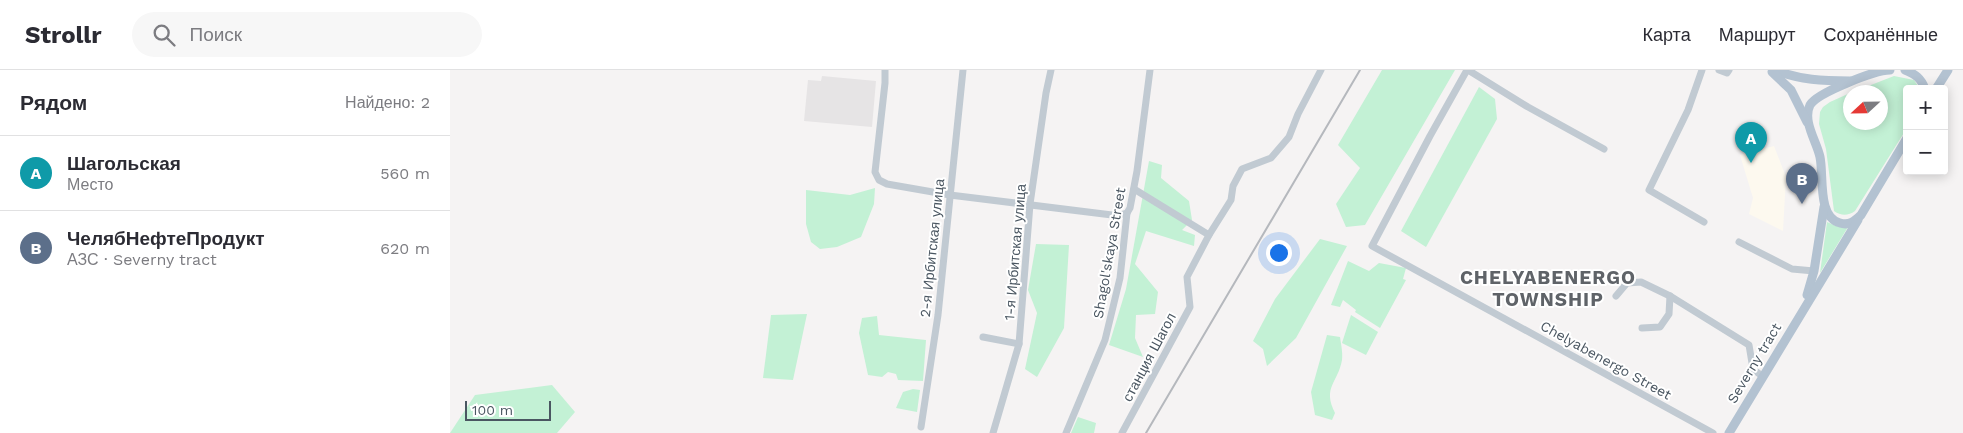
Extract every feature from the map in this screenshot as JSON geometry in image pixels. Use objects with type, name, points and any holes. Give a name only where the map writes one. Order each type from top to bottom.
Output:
[{"type":"main road","points":[[1770,70],[1790,90],[1810,127]]},
{"type":"main road","points":[[1775,70],[1791,76],[1812,80],[1852,81]]},
{"type":"main road","points":[[1810,127],[1808,116],[1811,104],[1821,96],[1852,81],[1882,70],[1890,70]]},
{"type":"main road","points":[[1905,70],[1916,75],[1924,85]]},
{"type":"main road","points":[[1939,85],[1948,70]]},
{"type":"main road","name":"Severny tract","points":[[1804,307],[1814,271],[1824,205],[1822,165],[1810,127]]},
{"type":"main road","name":"Severny tract","points":[[1729,433],[1903,145]]},
{"type":"main road","points":[[1824,205],[1831,218],[1841,223],[1852,222],[1861,215]]},
{"type":"street","points":[[885,70],[876,176],[879,180],[887,184],[950,195],[1112,215],[1127,213]]},
{"type":"street","name":"2-я Ирбитская улица","points":[[921,427],[938,315],[963,70]]},
{"type":"street","name":"1-я Ирбитская улица","points":[[993,433],[1019,344],[1030,204],[1051,70]]},
{"type":"street","name":"Shagol'skaya Street","points":[[1066,433],[1106,340],[1120,278],[1127,213],[1134,189],[1150,70]]},
{"type":"street","name":"станция Шагол","points":[[1122,433],[1190,307],[1187,277],[1230,200],[1233,186],[1242,169],[1271,158],[1289,137],[1298,114],[1321,70]]},
{"type":"street","points":[[1468,70],[1528,107],[1604,149]]},
{"type":"street","name":"Chelyabenergo Street","points":[[1468,70],[1430,136],[1372,246],[1713,433]]},
{"type":"street","points":[[1702,70],[1688,110],[1649,190],[1704,222]]},
{"type":"street","points":[[1718,70],[1727,73],[1729,70]]},
{"type":"street","points":[[1782,70],[1791,76]]},
{"type":"street","points":[[1134,189],[1209,235]]},
{"type":"street","points":[[1739,242],[1792,269],[1814,271]]},
{"type":"street","points":[[1616,296],[1626,283],[1641,282],[1670,296],[1749,345],[1753,369],[1762,376]]},
{"type":"street","points":[[1642,328],[1660,326],[1669,314],[1670,296]]},
{"type":"street","points":[[983,337],[1019,344]]},
{"type":"shaded area","points":[[822,76],[876,81],[872,127],[804,121],[808,80],[821,81]]},
{"type":"shaded area","points":[[1774,146],[1786,177],[1783,231],[1749,214],[1753,198],[1740,155]]},
{"type":"green space","points":[[1382,70],[1455,70],[1365,225],[1346,227],[1336,204],[1360,168],[1338,145]]},
{"type":"green space","points":[[1894,76],[1914,80],[1917,85],[1903,85],[1903,134],[1855,211],[1842,215],[1834,211],[1826,149],[1819,124],[1820,112],[1830,102],[1843,96],[1843,130],[1888,130],[1888,85],[1871,85]]},
{"type":"green space","points":[[1479,87],[1495,99],[1497,119],[1426,247],[1401,231]]},
{"type":"green space","points":[[1149,161],[1162,165],[1161,178],[1189,201],[1192,220],[1182,230],[1195,235],[1194,246],[1146,231],[1135,264],[1158,292],[1155,314],[1136,315],[1135,338],[1143,357],[1109,345],[1126,289]]},
{"type":"green space","points":[[875,188],[874,204],[861,237],[837,247],[820,249],[811,242],[806,224],[806,190],[850,195]]},
{"type":"green space","points":[[1827,222],[1836,226],[1848,227],[1820,273]]},
{"type":"green space","points":[[1320,239],[1347,246],[1296,338],[1267,366],[1263,349],[1253,341],[1275,299]]},
{"type":"green space","points":[[1036,244],[1069,245],[1064,328],[1037,377],[1025,369],[1037,313],[1028,290]]},
{"type":"green space","points":[[1348,261],[1369,271],[1379,263],[1406,268],[1403,279],[1406,280],[1380,328],[1355,312],[1356,310],[1343,300],[1340,307],[1331,305]]},
{"type":"green space","points":[[807,314],[793,380],[763,378],[771,315]]},
{"type":"green space","points":[[1351,315],[1378,332],[1366,355],[1342,343]]},
{"type":"green space","points":[[877,316],[879,335],[926,340],[923,381],[898,380],[896,374],[888,372],[882,377],[868,375],[859,333],[862,318]]},
{"type":"green space","points":[[1327,335],[1340,337],[1342,354],[1340,368],[1330,391],[1331,404],[1335,413],[1332,420],[1315,415],[1311,392]]},
{"type":"green space","points":[[552,385],[575,412],[557,433],[450,433],[475,395]]},
{"type":"green space","points":[[913,389],[920,390],[917,412],[896,408],[903,392]]},
{"type":"green space","points":[[1078,417],[1096,423],[1094,433],[1071,433]]},
{"type":"railway","points":[[1146,433],[1360,70]]},
{"type":"place","name":"Шагольская","points":[[1751,163]]},
{"type":"place","name":"ЧелябНефтеПродукт","points":[[1802,204]]},
{"type":"district","name":"CHELYABENERGO TOWNSHIP","points":[[1548,288]]}]
